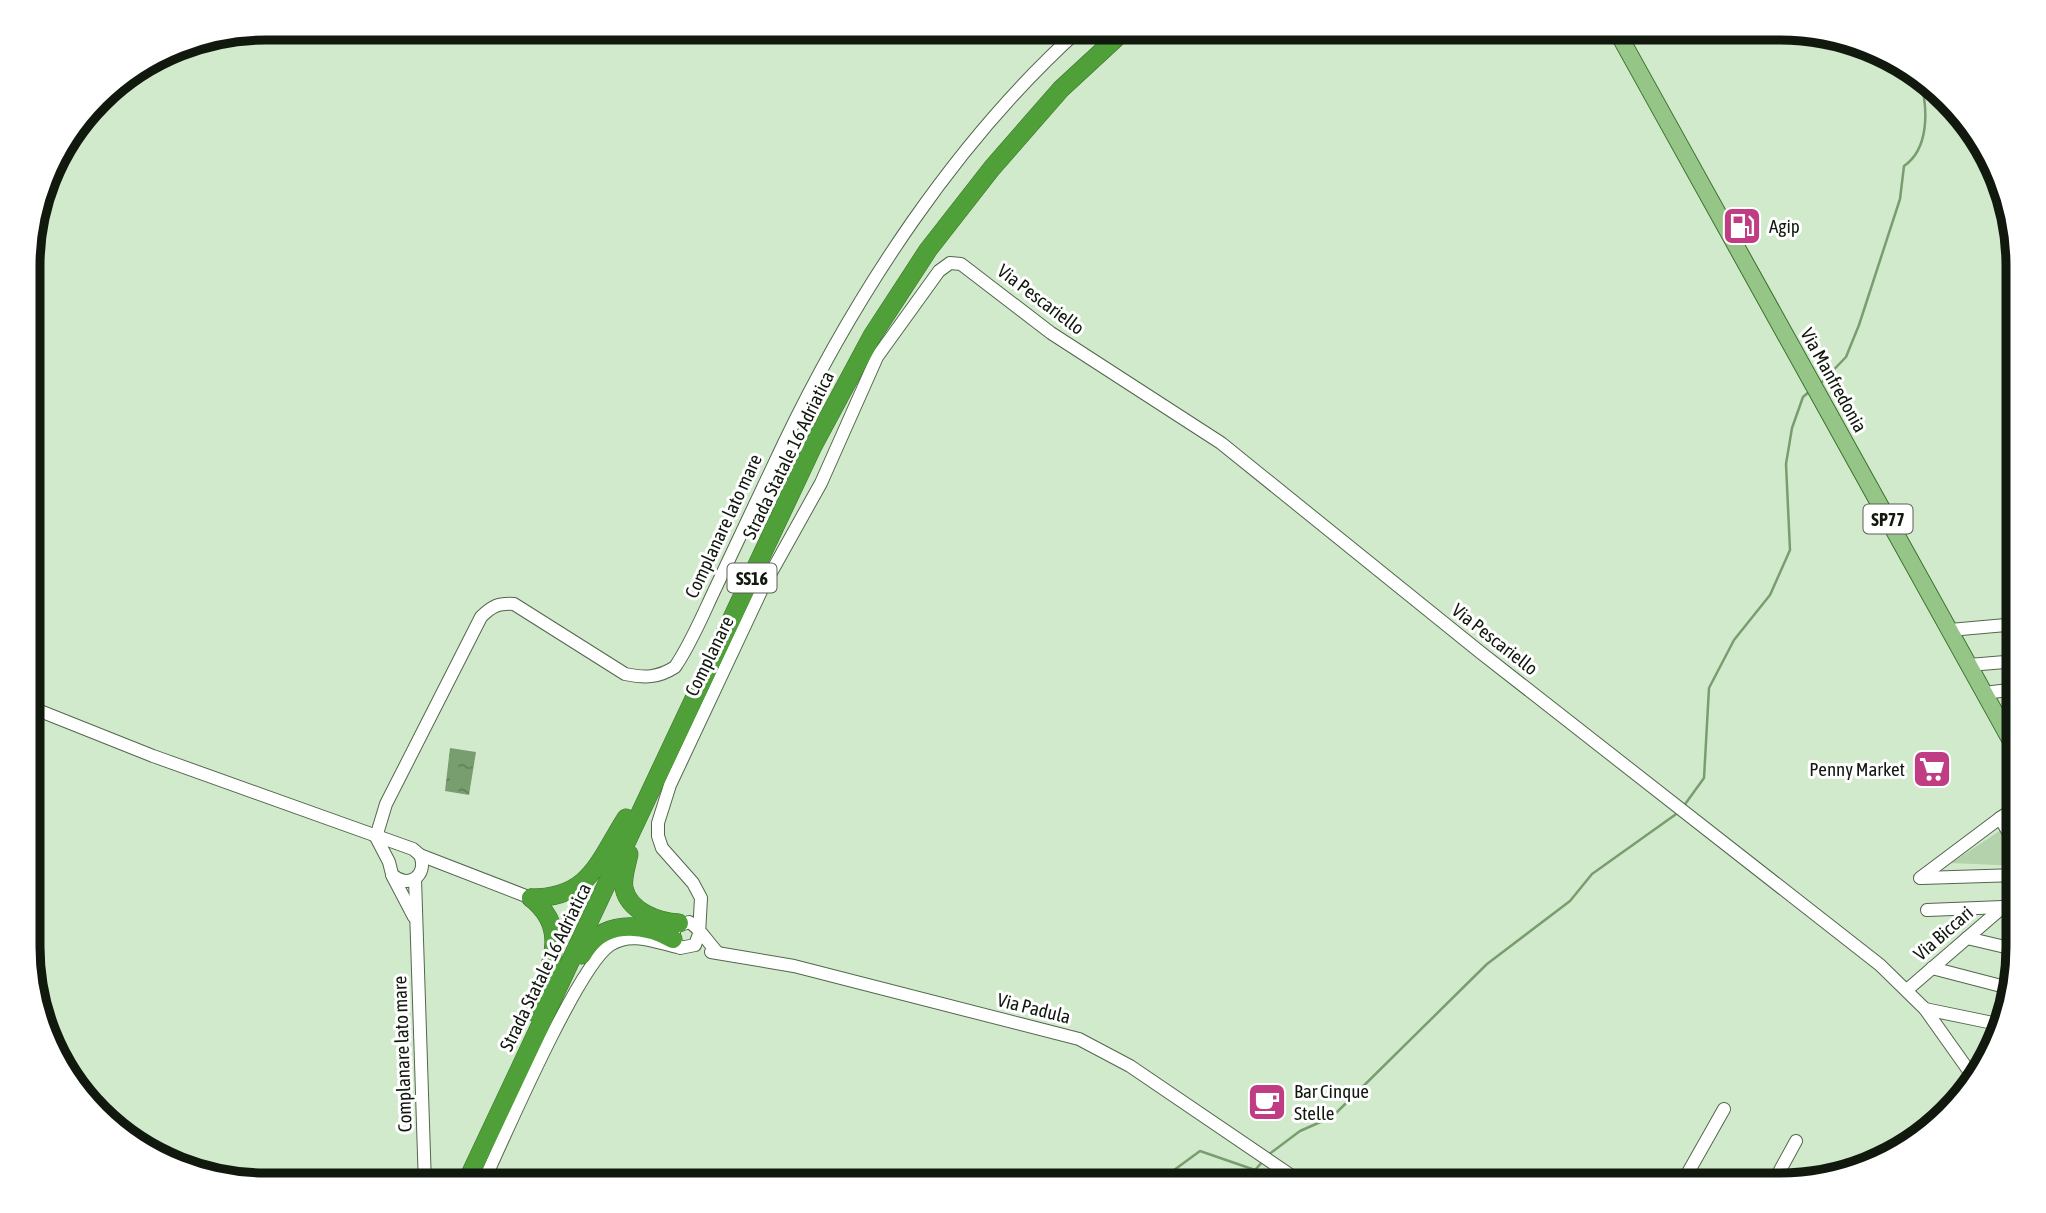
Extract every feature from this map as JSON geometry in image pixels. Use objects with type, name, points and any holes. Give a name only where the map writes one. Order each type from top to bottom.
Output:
[{"type":"highway","name":"Strada Statale 16 Adriatica","points":[[631,821],[804,441],[863,331],[920,242],[984,161],[1054,81],[1098,40]]},
{"type":"highway","name":"Strada Statale 16 Adriatica","points":[[458,1173],[539,1014],[813,446],[872,336],[928,250],[992,168],[1061,89],[1114,40]]},
{"type":"highway","points":[[531,898],[558,897],[579,887],[631,821]]},
{"type":"highway","points":[[631,821],[623,887],[633,905],[677,937]]},
{"type":"highway","points":[[531,898],[548,913],[555,931],[555,946],[539,1014]]},
{"type":"highway","points":[[539,1014],[568,986],[584,950],[593,939],[607,931],[625,925],[649,928],[677,937]]},
{"type":"highway","name":"Strada Statale 16 Adriatica","points":[[470,1173],[539,1014]]},
{"type":"main road","name":"Via Manfredonia","points":[[1622,40],[2005,729]]},
{"type":"street","name":"Complanare lato mare","points":[[417,922],[376,837],[386,804],[481,617],[490,607],[501,603],[513,604],[625,674],[644,678],[661,676],[675,667],[785,440],[885,264],[910,226],[1006,102],[1028,76],[1068,40]]},
{"type":"street","name":"Complanare","points":[[701,898],[688,876],[662,848],[658,836],[657,823],[670,785],[763,587],[821,483],[877,357],[939,271],[950,263],[961,264]]},
{"type":"street","name":"Via Pescariello","points":[[961,264],[1061,340],[1221,443],[1480,652],[1689,813],[1908,989],[1968,1070]]},
{"type":"street","points":[[1950,630],[2005,625]]},
{"type":"street","points":[[1969,665],[2005,662]]},
{"type":"street","points":[[1984,693],[2005,691]]},
{"type":"street","points":[[40,711],[153,756],[376,837],[417,863],[442,863],[531,898]]},
{"type":"street","points":[[2005,815],[1920,877],[2005,875]]},
{"type":"street","points":[[2000,818],[2005,827]]},
{"type":"street","points":[[399,849],[417,863],[400,881],[390,868],[399,849]]},
{"type":"street","name":"Complanare lato mare","points":[[417,863],[425,1173]]},
{"type":"street","points":[[677,937],[695,945],[699,934],[701,898]]},
{"type":"street","points":[[677,937],[701,898]]},
{"type":"street","name":"Via Biccari","points":[[1908,989],[2003,907]]},
{"type":"street","name":"Via Biccari","points":[[1927,910],[2003,907]]},
{"type":"street","points":[[677,937],[693,923],[699,934],[718,953]]},
{"type":"street","name":"Via Padula","points":[[488,1173],[561,1022],[599,955],[622,939],[637,937],[677,937],[718,953],[794,966],[1079,1039],[1120,1060],[1286,1172]]},
{"type":"street","points":[[1967,938],[2005,947]]},
{"type":"street","points":[[1932,968],[2002,986]]},
{"type":"street","points":[[1925,1009],[1993,1023]]},
{"type":"street","points":[[1688,1172],[1724,1109]]},
{"type":"street","points":[[1779,1172],[1796,1141]]},
{"type":"shaded area","points":[[2001,830],[2005,837],[2005,865],[1951,863]]},
{"type":"water","points":[[450,748],[476,752],[469,795],[445,791]]},
{"type":"waterway","points":[[1821,383],[1846,357],[1859,325],[1900,199],[1904,166],[1912,159],[1922,139],[1925,117],[1923,92]]},
{"type":"waterway","points":[[1683,807],[1704,778],[1709,688],[1734,640],[1770,595],[1790,550],[1786,464],[1792,428],[1803,397],[1810,391]]},
{"type":"waterway","points":[[1268,1155],[1300,1131],[1332,1117],[1487,964],[1570,901],[1592,874],[1679,812]]},
{"type":"waterway","points":[[1171,1172],[1200,1151],[1255,1170],[1264,1160]]},
{"type":"place","name":"Agip","points":[[1742,226]]},
{"type":"place","name":"Penny Market","points":[[1932,769]]},
{"type":"place","name":"Bar Cinque Stelle","points":[[1267,1102]]}]
